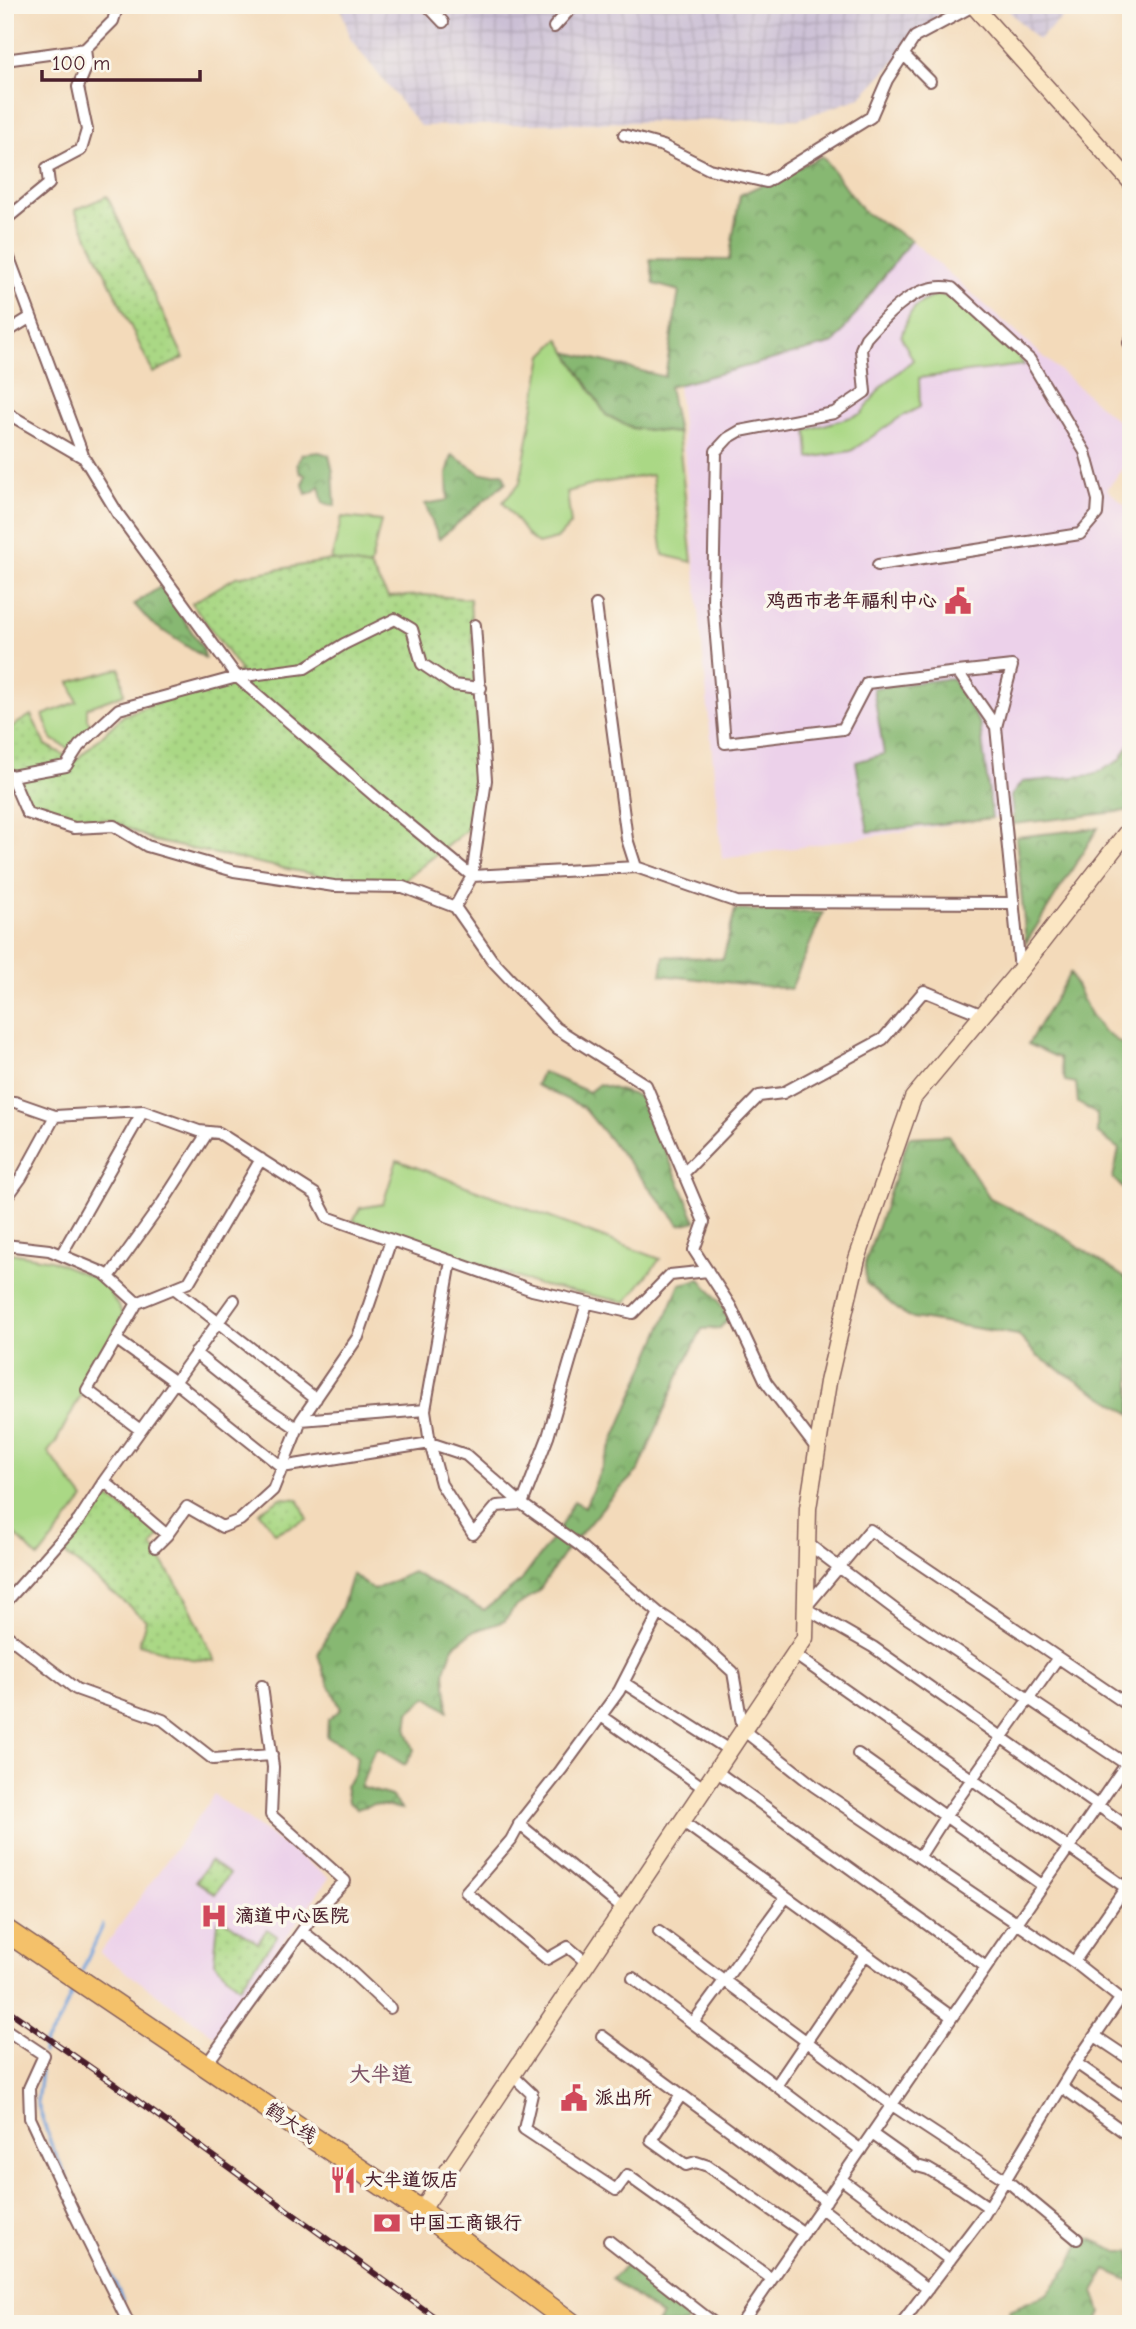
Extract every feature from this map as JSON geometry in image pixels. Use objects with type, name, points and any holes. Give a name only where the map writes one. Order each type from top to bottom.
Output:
[{"type":"highway","name":"鹤大线","points":[[5,1930],[421,2211],[572,2324]]},
{"type":"street","points":[[5,61],[85,49],[113,21],[118,5]]},
{"type":"street","points":[[427,5],[443,22]]},
{"type":"street","points":[[554,27],[574,5]]},
{"type":"street","points":[[624,135],[663,146],[709,170],[766,182],[871,117],[887,80],[915,37],[973,5],[1127,172]]},
{"type":"street","points":[[5,220],[49,184],[47,168],[81,150],[87,130],[78,87],[87,65],[85,49]]},
{"type":"street","points":[[904,55],[930,81]]},
{"type":"street","points":[[5,247],[84,458],[118,514],[237,677],[472,876],[636,867],[737,902],[1014,903]]},
{"type":"street","points":[[878,565],[1080,534],[1097,514],[1098,500],[1085,452],[1030,360],[952,288],[942,286],[915,292],[866,338],[861,349],[865,393],[834,412],[740,431],[728,438],[716,451],[713,603],[725,743],[843,729],[867,683],[1012,666],[996,727],[1020,970]]},
{"type":"street","points":[[5,333],[31,317]]},
{"type":"street","points":[[5,412],[84,458]]},
{"type":"street","points":[[596,605],[627,839],[636,867]]},
{"type":"street","points":[[481,688],[453,685],[422,664],[412,629],[395,620],[344,644],[305,667],[237,677],[120,709],[79,746],[66,766],[8,774],[27,813],[74,828],[114,826],[147,846],[234,871],[334,886],[403,887],[455,907],[492,960],[556,1028],[646,1084],[704,1222],[694,1250],[731,1307],[766,1382],[817,1449]]},
{"type":"street","points":[[455,907],[472,876],[486,780],[475,625]]},
{"type":"street","points":[[958,672],[996,727]]},
{"type":"street","points":[[421,2211],[805,1638],[808,1507],[828,1382],[857,1259],[913,1097],[1020,970],[1131,827]]},
{"type":"street","points":[[683,1174],[759,1096],[783,1093],[883,1039],[924,991],[983,1015]]},
{"type":"street","points":[[5,1102],[15,1102],[55,1116],[143,1111],[199,1131],[219,1133],[315,1194],[327,1217],[532,1290],[633,1313],[670,1275],[708,1271]]},
{"type":"street","points":[[61,1255],[143,1111]]},
{"type":"street","points":[[5,1200],[21,1178],[55,1116]]},
{"type":"street","points":[[109,1278],[208,1132]]},
{"type":"street","points":[[139,1429],[87,1390],[137,1303],[189,1283],[261,1158]]},
{"type":"street","points":[[155,1548],[187,1507],[222,1527],[240,1520],[273,1490],[300,1425],[358,1337],[391,1240]]},
{"type":"street","points":[[5,1245],[50,1251],[104,1273],[137,1303]]},
{"type":"street","points":[[451,1261],[425,1410],[430,1443],[441,1483],[473,1534],[497,1506],[522,1504]]},
{"type":"street","points":[[174,1288],[316,1399]]},
{"type":"street","points":[[5,1603],[79,1520],[139,1429],[234,1300]]},
{"type":"street","points":[[522,1504],[548,1437],[587,1303]]},
{"type":"street","points":[[117,1340],[174,1381],[282,1468],[430,1443],[466,1455],[522,1504],[579,1545],[659,1613],[692,1635],[733,1672],[743,1730],[814,1786],[1074,1962],[1131,2007]]},
{"type":"street","points":[[195,1353],[245,1393],[300,1425],[425,1410]]},
{"type":"street","points":[[104,1481],[167,1535]]},
{"type":"street","points":[[805,1608],[870,1531],[1131,1707]]},
{"type":"street","points":[[741,2324],[1128,1760],[901,1614],[807,1543]]},
{"type":"street","points":[[805,1608],[873,1647],[1131,1829]]},
{"type":"street","points":[[587,1963],[568,1947],[547,1959],[466,1892],[511,1840],[624,1683],[659,1613]]},
{"type":"street","points":[[5,1634],[76,1689],[163,1720],[213,1759],[272,1755]]},
{"type":"street","points":[[794,1654],[1129,1886],[1074,1962]]},
{"type":"street","points":[[920,1856],[1057,1659]]},
{"type":"street","points":[[624,1683],[729,1750]]},
{"type":"street","points":[[206,2065],[317,1910],[345,1881],[271,1815],[272,1755],[262,1686]]},
{"type":"street","points":[[601,1716],[704,1788]]},
{"type":"street","points":[[858,1754],[1042,1885]]},
{"type":"street","points":[[716,1771],[986,1968]]},
{"type":"street","points":[[682,1821],[952,2017]]},
{"type":"street","points":[[520,1824],[623,1909]]},
{"type":"street","points":[[693,2023],[786,1897]]},
{"type":"street","points":[[302,1931],[342,1963],[390,2008]]},
{"type":"street","points":[[659,1932],[892,2105],[1006,2180],[1077,2239]]},
{"type":"street","points":[[776,2086],[865,1955]]},
{"type":"street","points":[[633,1978],[861,2150]]},
{"type":"street","points":[[901,2324],[988,2207],[1076,2063],[1120,1999]]},
{"type":"street","points":[[5,2029],[44,2055],[29,2088],[30,2118],[130,2324]]},
{"type":"street","points":[[603,2036],[928,2288]]},
{"type":"street","points":[[1095,2036],[1131,2060]]},
{"type":"street","points":[[1076,2063],[1131,2101]]},
{"type":"street","points":[[512,2075],[532,2094],[524,2129],[616,2190],[627,2175],[772,2278]]},
{"type":"street","points":[[1062,2087],[1131,2137]]},
{"type":"street","points":[[681,2095],[652,2140],[686,2165],[696,2162],[708,2166],[804,2233]]},
{"type":"street","points":[[872,2134],[917,2166],[928,2169],[988,2207]]},
{"type":"street","points":[[841,2179],[950,2260]]},
{"type":"street","points":[[609,2241],[715,2324]]},
{"type":"shaded area","points":[[340,5],[948,5],[860,98],[799,119],[420,126],[351,40]]},
{"type":"shaded area","points":[[1003,5],[1076,5],[1038,40]]},
{"type":"shaded area","points":[[911,240],[1131,433],[1131,459],[1107,489],[1131,511],[1131,782],[1117,799],[722,859],[677,374],[837,337]]},
{"type":"shaded area","name":"滴道中心医院","points":[[214,1795],[329,1878],[215,2036],[100,1953]]},
{"type":"green space","points":[[822,156],[864,212],[911,240],[834,343],[669,387],[678,433],[632,428],[606,415],[567,352],[665,377],[679,291],[654,284],[650,259],[729,260],[740,195]]},
{"type":"green space","points":[[107,196],[184,358],[153,373],[75,210]]},
{"type":"green space","points":[[940,294],[965,305],[988,322],[1024,365],[919,378],[920,407],[851,451],[809,458],[807,430],[861,414],[882,386],[913,360],[901,337],[907,321],[913,309]]},
{"type":"green space","points":[[559,339],[606,415],[632,428],[678,433],[692,562],[663,555],[652,475],[596,484],[567,492],[571,524],[557,539],[538,544],[529,537],[503,502],[520,483],[543,355]]},
{"type":"green space","points":[[319,452],[329,455],[335,506],[323,503],[319,486],[306,494],[303,485],[305,475],[300,473],[297,464],[302,454]]},
{"type":"green space","points":[[452,455],[482,474],[503,473],[506,482],[439,539],[425,504],[448,500],[447,474]]},
{"type":"green space","points":[[342,517],[381,521],[370,567],[331,560]]},
{"type":"green space","points":[[331,560],[370,567],[388,597],[424,595],[470,599],[479,752],[468,829],[403,881],[335,879],[154,841],[109,819],[77,821],[33,807],[12,766],[5,762],[5,731],[31,715],[46,745],[75,761],[124,715],[241,671],[192,603],[236,577]]},
{"type":"green space","points":[[162,586],[203,649],[205,658],[151,623],[134,604]]},
{"type":"green space","points":[[120,668],[124,694],[87,708],[87,719],[93,727],[71,750],[52,739],[43,715],[77,702],[70,682]]},
{"type":"green space","points":[[952,678],[980,724],[992,818],[868,832],[856,762],[884,754],[873,688]]},
{"type":"green space","points":[[1131,742],[1131,805],[1126,811],[1014,824],[1011,796],[1022,782],[1093,775],[1120,760]]},
{"type":"green space","points":[[1098,828],[1026,943],[1016,837]]},
{"type":"green space","points":[[735,910],[823,913],[791,989],[661,975],[664,956],[723,959]]},
{"type":"green space","points":[[1070,973],[1090,1014],[1103,1031],[1131,1050],[1131,1197],[1113,1178],[1119,1149],[1097,1133],[1097,1114],[1078,1103],[1076,1083],[1065,1081],[1059,1058],[1028,1044]]},
{"type":"green space","points":[[542,1072],[589,1092],[599,1084],[638,1096],[645,1104],[696,1221],[680,1225],[583,1107],[536,1085]]},
{"type":"green space","points":[[948,1135],[990,1198],[1054,1230],[1131,1282],[1131,1414],[1037,1356],[1018,1335],[907,1317],[866,1283],[865,1263],[909,1137]]},
{"type":"green space","points":[[397,1160],[660,1259],[626,1302],[539,1285],[353,1221],[360,1208],[383,1204]]},
{"type":"green space","points":[[5,1252],[51,1260],[104,1282],[123,1315],[56,1442],[48,1452],[84,1499],[38,1558],[5,1524]]},
{"type":"green space","points":[[700,1279],[719,1301],[728,1319],[720,1328],[702,1329],[680,1373],[639,1470],[608,1501],[563,1555],[538,1592],[514,1608],[505,1621],[472,1632],[453,1647],[445,1671],[448,1711],[427,1697],[409,1712],[407,1731],[414,1750],[405,1765],[377,1748],[360,1787],[391,1796],[402,1809],[373,1804],[357,1809],[348,1802],[345,1786],[355,1773],[357,1757],[343,1745],[327,1737],[328,1720],[341,1709],[324,1674],[318,1654],[342,1607],[352,1574],[374,1590],[412,1572],[484,1610],[521,1581],[558,1531],[574,1501],[585,1507],[680,1284]]},
{"type":"green space","points":[[107,1496],[160,1535],[152,1546],[186,1598],[215,1661],[191,1659],[139,1644],[146,1620],[63,1552]]},
{"type":"green space","points":[[281,1498],[298,1499],[308,1519],[275,1533],[259,1512]]},
{"type":"green space","points":[[210,1861],[229,1874],[215,1894],[196,1881]]},
{"type":"green space","points":[[221,1918],[258,1943],[267,1929],[277,1936],[239,1987],[214,1962],[218,1922]]},
{"type":"green space","points":[[1083,2236],[1118,2251],[1131,2251],[1131,2281],[1106,2270],[1094,2291],[1101,2313],[1096,2324],[1005,2324],[1010,2310],[1047,2294],[1070,2265]]},
{"type":"green space","points":[[625,2265],[692,2315],[685,2324],[657,2324],[662,2316],[612,2279]]},
{"type":"waterway","points":[[82,1971],[103,1925]]},
{"type":"waterway","points":[[43,2053],[44,2045],[58,2024],[74,1988]]},
{"type":"waterway","points":[[41,2071],[37,2102],[51,2144],[123,2301]]},
{"type":"railway","points":[[5,2008],[113,2083],[444,2324]]},
{"type":"place","name":"鸡西市老年福利中心","points":[[958,601]]},
{"type":"place","name":"滴道中心医院","points":[[214,1916]]},
{"type":"place","name":"派出所","points":[[574,2098]]},
{"type":"place","name":"大半道饭店","points":[[343,2180]]},
{"type":"place","name":"中国工商银行","points":[[387,2223]]},
{"type":"district","name":"大半道","points":[[381,2074]]}]
